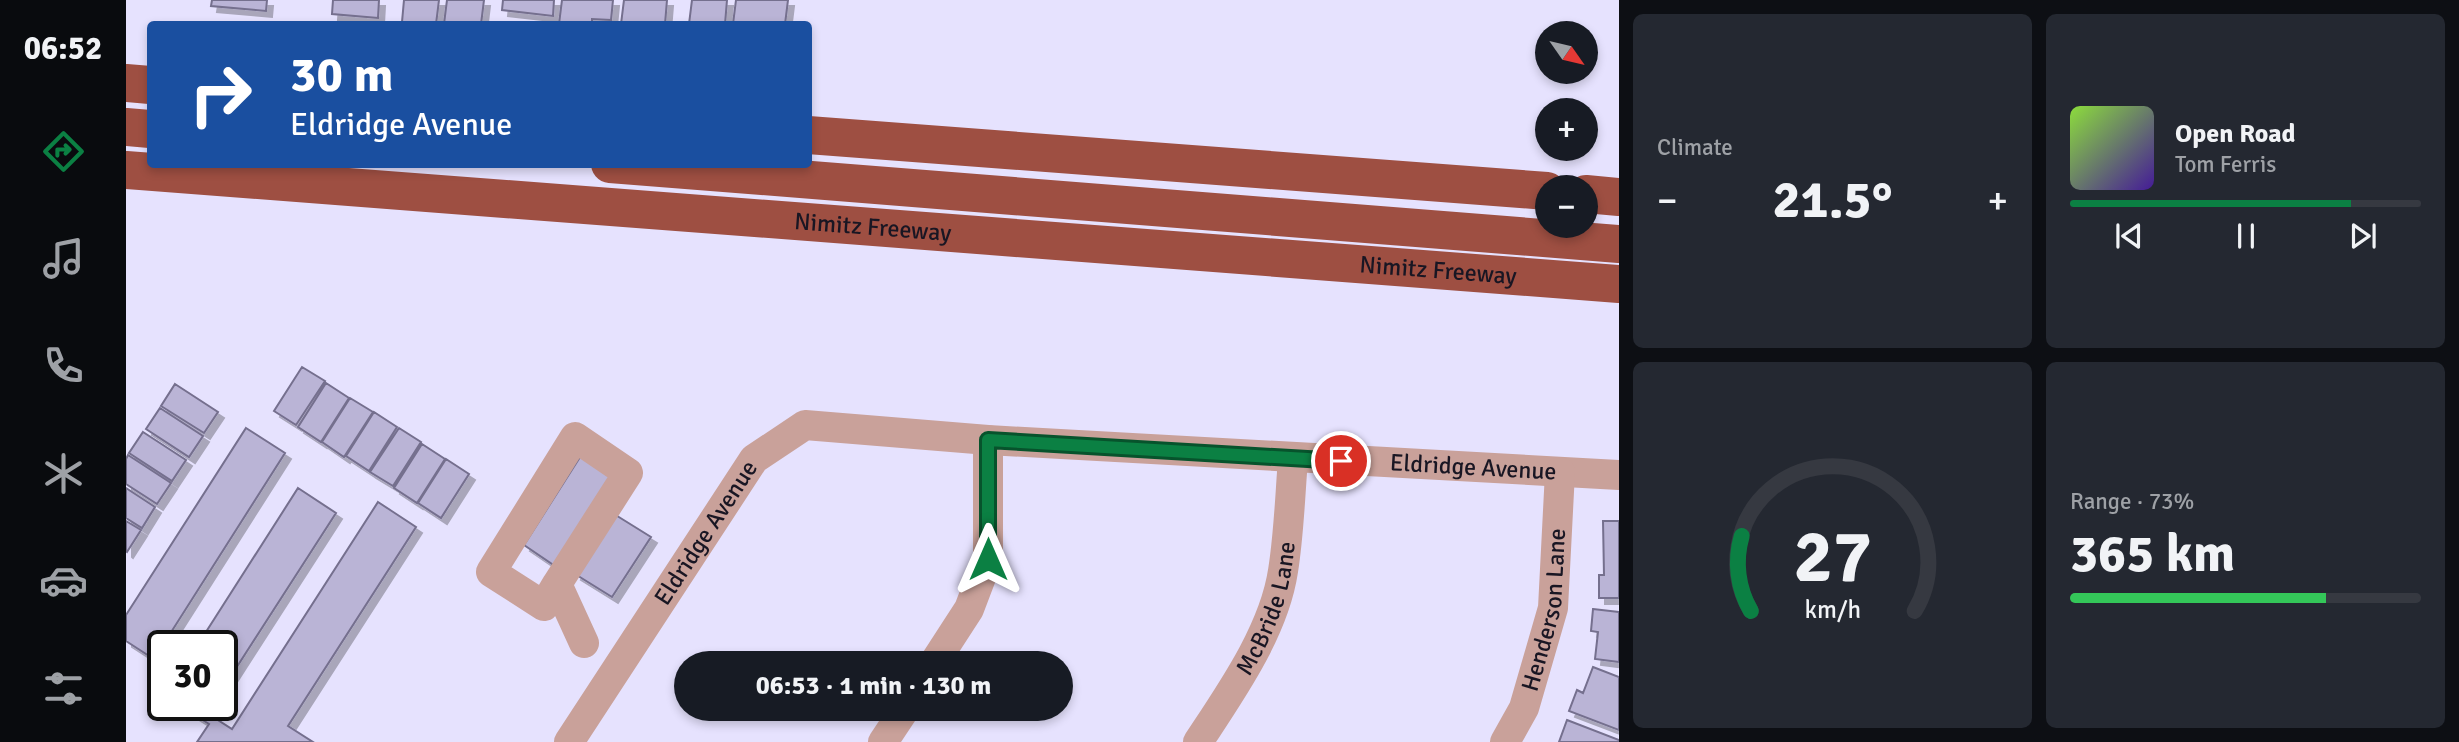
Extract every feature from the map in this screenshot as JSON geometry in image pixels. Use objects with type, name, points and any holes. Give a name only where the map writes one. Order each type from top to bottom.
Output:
[{"type":"highway","points":[[126,83],[147,85]]},
{"type":"highway","points":[[126,127],[147,129]]},
{"type":"highway","points":[[812,135],[1535,190]]},
{"type":"highway","points":[[660,168],[1619,244]]},
{"type":"highway","name":"Nimitz Freeway","points":[[126,170],[1619,284]]},
{"type":"highway","points":[[1598,195],[1619,197]]},
{"type":"street","name":"Eldridge Avenue","points":[[569,742],[754,459],[805,425],[988,440],[1293,459],[1619,475]]},
{"type":"street","points":[[551,595],[628,474],[575,437],[491,572],[551,595],[584,643],[618,667]]},
{"type":"street","points":[[942,651],[970,609],[988,559],[988,440]]},
{"type":"street","name":"McBride Lane","points":[[1198,742],[1266,627],[1283,573],[1293,459]]},
{"type":"street","name":"Henderson Lane","points":[[1505,742],[1524,708],[1553,608],[1560,472]]},
{"type":"street","points":[[883,742],[897,721]]},
{"type":"building","points":[[212,0],[267,0],[266,11],[211,6]]},
{"type":"building","points":[[333,0],[379,0],[378,18],[332,14]]},
{"type":"building","points":[[404,0],[439,0],[436,21],[402,21]]},
{"type":"building","points":[[447,0],[484,0],[481,21],[444,21]]},
{"type":"building","points":[[503,0],[554,0],[553,16],[502,10]]},
{"type":"building","points":[[562,0],[613,0],[611,20],[559,21]]},
{"type":"building","points":[[624,0],[667,0],[665,21],[621,21]]},
{"type":"building","points":[[692,0],[727,0],[725,21],[689,21]]},
{"type":"building","points":[[736,0],[788,0],[785,21],[733,21]]},
{"type":"building","points":[[302,367],[325,381],[296,425],[274,411]]},
{"type":"building","points":[[326,383],[349,398],[321,442],[298,427]]},
{"type":"building","points":[[175,384],[218,412],[204,433],[161,406]]},
{"type":"building","points":[[350,398],[373,412],[344,457],[322,442]]},
{"type":"building","points":[[160,408],[203,436],[189,457],[146,429]]},
{"type":"building","points":[[374,412],[397,427],[369,471],[346,456]]},
{"type":"building","points":[[246,428],[285,453],[172,630],[147,630],[147,655],[126,641],[126,615]]},
{"type":"building","points":[[399,428],[421,442],[393,486],[370,472]]},
{"type":"building","points":[[143,432],[186,460],[172,481],[129,453]]},
{"type":"building","points":[[422,444],[445,459],[417,503],[394,488]]},
{"type":"building","points":[[582,454],[614,474],[555,566],[524,545]]},
{"type":"building","points":[[128,455],[171,483],[157,504],[126,484]]},
{"type":"building","points":[[446,459],[469,474],[441,518],[418,503]]},
{"type":"building","points":[[126,488],[155,507],[142,528],[126,518]]},
{"type":"building","points":[[298,488],[336,513],[238,665],[238,630],[207,630]]},
{"type":"building","points":[[378,502],[416,527],[288,726],[313,742],[197,742],[209,724],[204,721],[220,721],[232,729]]},
{"type":"building","points":[[614,514],[651,537],[612,597],[575,574]]},
{"type":"building","points":[[126,521],[141,530],[127,552],[126,551]]},
{"type":"building","points":[[1603,521],[1619,521],[1619,598],[1599,598],[1599,575],[1604,575]]},
{"type":"building","points":[[1593,609],[1619,612],[1619,662],[1595,659],[1598,632],[1591,631]]},
{"type":"building","points":[[1593,667],[1619,677],[1619,730],[1569,711],[1577,690],[1583,693]]},
{"type":"building","points":[[1567,720],[1619,740],[1619,742],[1559,742]]},
{"type":"route","points":[[988,559],[988,440],[1341,461]]}]
